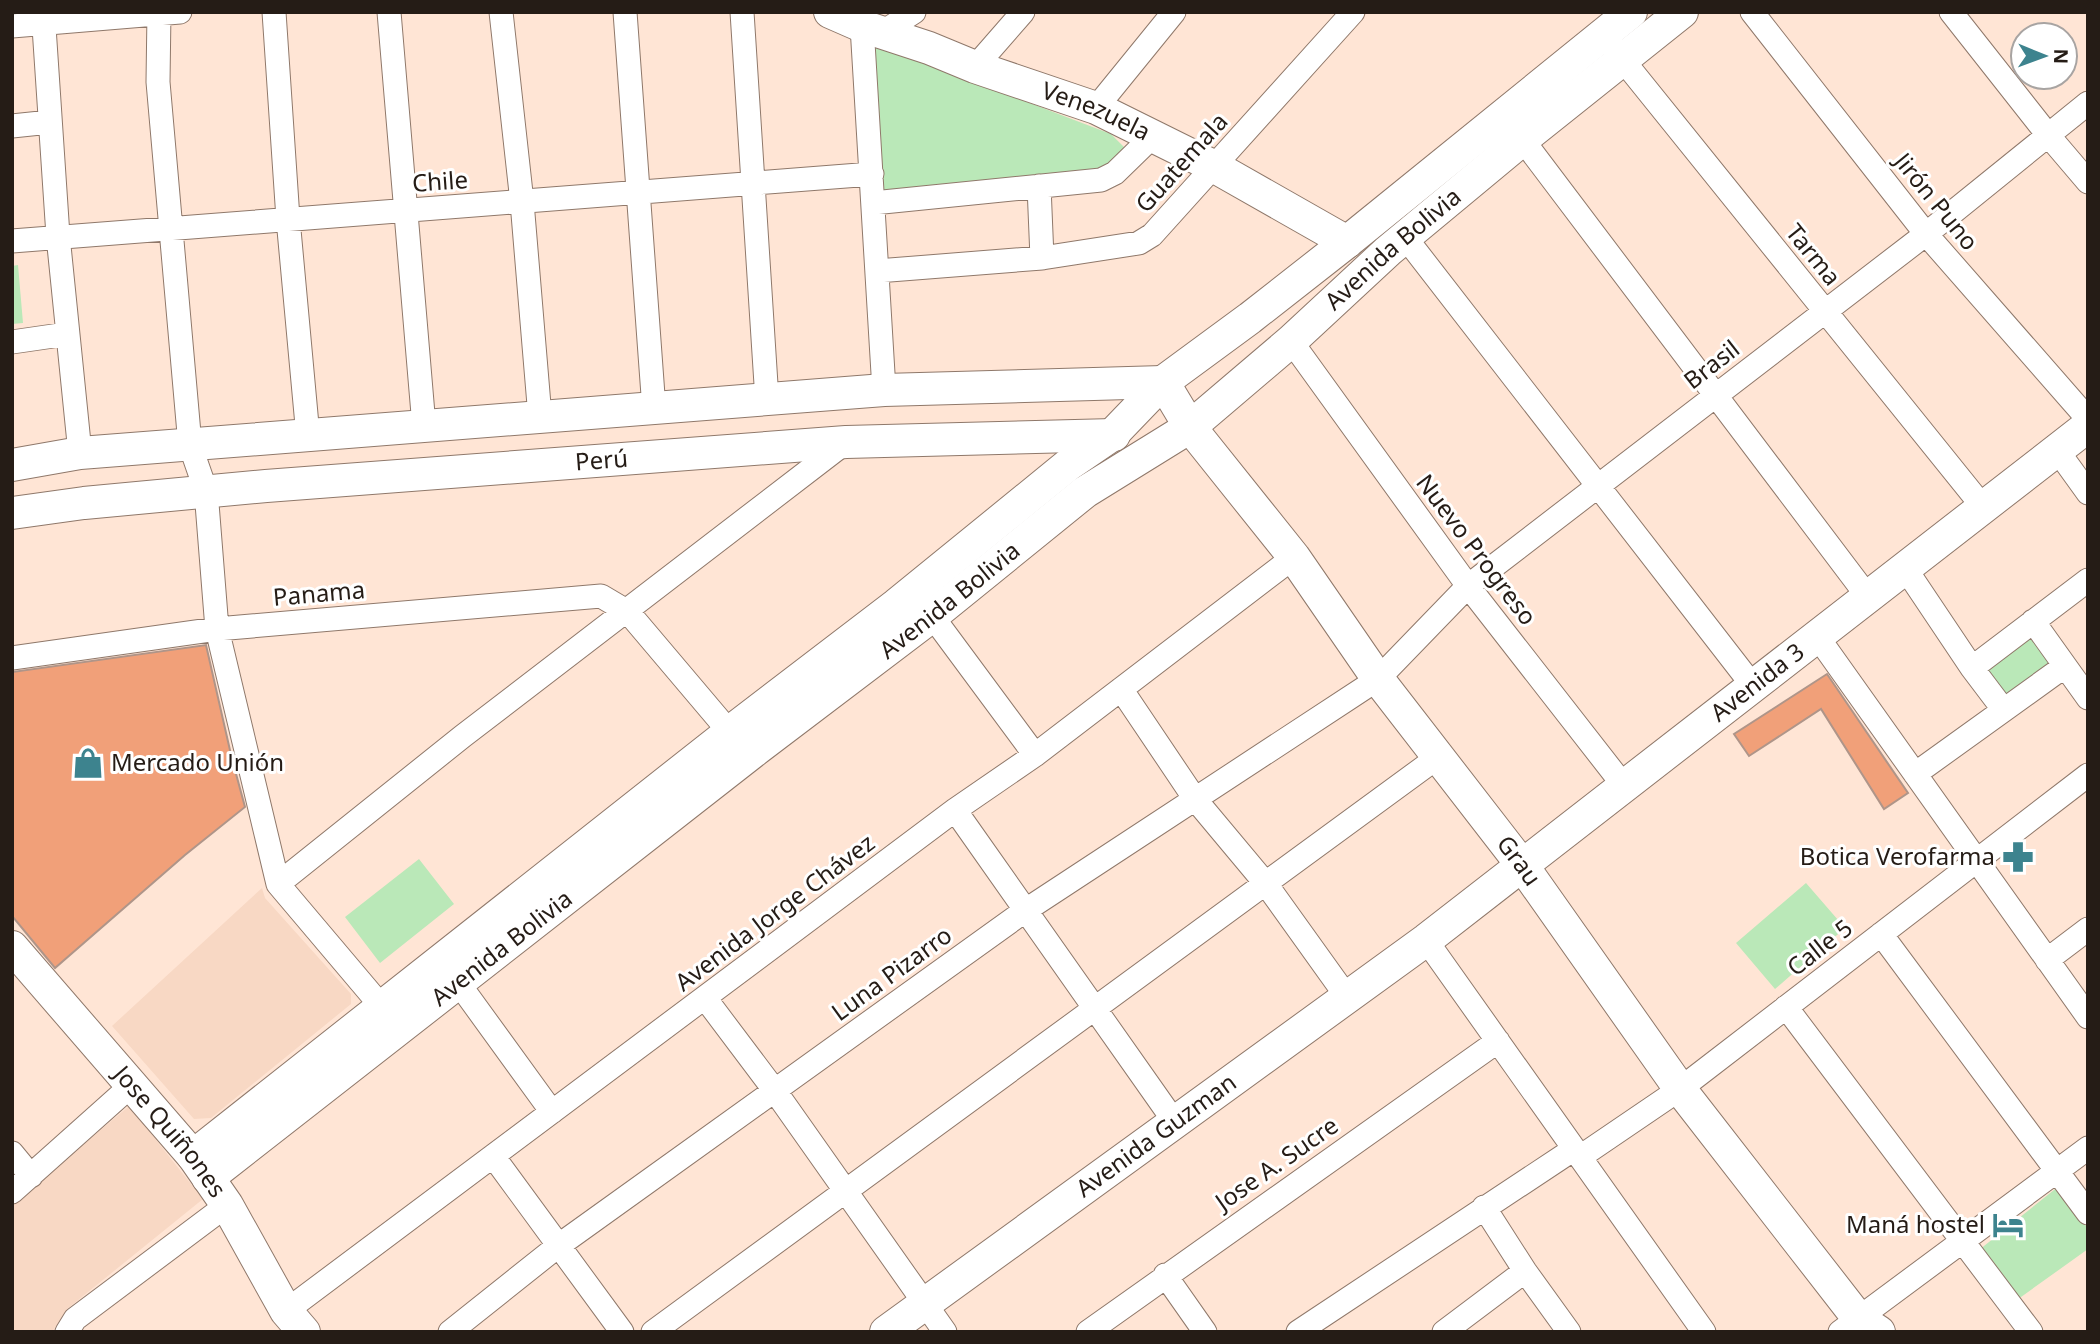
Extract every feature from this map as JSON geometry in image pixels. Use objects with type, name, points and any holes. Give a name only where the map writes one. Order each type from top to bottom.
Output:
[{"type":"street","points":[[274,12],[288,219],[307,436]]},
{"type":"street","points":[[389,12],[425,426]]},
{"type":"street","points":[[501,12],[522,202],[540,417]]},
{"type":"street","points":[[625,12],[654,409]]},
{"type":"street","points":[[742,12],[767,400]]},
{"type":"street","name":"Venezuela","points":[[830,12],[975,67],[1096,108],[1215,167],[1347,242]]},
{"type":"street","points":[[884,390],[872,174],[872,29],[914,12]]},
{"type":"street","points":[[975,67],[1023,12]]},
{"type":"street","points":[[1096,108],[1174,12]]},
{"type":"street","name":"Guatemala","points":[[877,271],[1042,258],[1139,243],[1152,235],[1215,167],[1353,12]]},
{"type":"street","name":"Avenida Bolivia","points":[[740,744],[933,616],[1084,492],[1190,427],[1291,341],[1405,237],[1603,35],[1631,12]]},
{"type":"street","name":"Avenida Bolivia","points":[[200,1167],[740,744],[914,591],[1068,465],[1112,435],[1163,382],[1347,242],[1513,127],[1623,60],[1682,12]]},
{"type":"street","name":"Jirón Puno","points":[[1752,12],[1926,234],[2088,419]]},
{"type":"street","points":[[1951,12],[2088,182]]},
{"type":"street","points":[[12,26],[43,19],[165,13],[158,82],[170,228],[190,445],[206,491],[217,629],[278,884],[382,1007]]},
{"type":"street","points":[[43,19],[58,236],[80,453]]},
{"type":"street","name":"Tarma","points":[[1603,35],[1983,507]]},
{"type":"street","name":"Brasil","points":[[1378,678],[1468,586],[1926,234],[2088,103]]},
{"type":"street","points":[[12,126],[50,122]]},
{"type":"street","points":[[1513,127],[1868,597]]},
{"type":"street","points":[[873,203],[1108,177],[1152,137]]},
{"type":"street","name":"Chile","points":[[12,241],[872,174]]},
{"type":"street","points":[[1039,186],[1042,258]]},
{"type":"street","points":[[1405,237],[1753,686]]},
{"type":"street","points":[[12,342],[68,334]]},
{"type":"street","name":"Nuevo Progreso","points":[[1291,341],[1468,586],[1624,786]]},
{"type":"street","name":"Perú","points":[[12,466],[80,453],[884,390],[1163,382]]},
{"type":"street","name":"Grau","points":[[1163,382],[1190,427],[1294,557],[1378,678],[1522,865],[1680,1089],[1860,1328]]},
{"type":"street","name":"Avenida 3","points":[[1426,940],[2088,426]]},
{"type":"street","name":"Perú","points":[[12,513],[206,491],[846,442],[1112,435],[1190,427]]},
{"type":"street","points":[[278,884],[463,736],[628,612],[846,442]]},
{"type":"street","points":[[2057,450],[2088,493]]},
{"type":"street","name":"Avenida Jorge Chávez","points":[[295,1321],[493,1156],[956,810],[1035,755],[1294,557]]},
{"type":"street","points":[[1905,568],[2003,709]]},
{"type":"street","points":[[1972,668],[2088,580]]},
{"type":"street","points":[[914,591],[1035,755]]},
{"type":"street","name":"Panama","points":[[12,658],[217,629],[601,596],[628,612]]},
{"type":"street","points":[[628,612],[740,744]]},
{"type":"street","points":[[2033,621],[2088,698]]},
{"type":"street","points":[[1816,636],[2088,1017]]},
{"type":"street","points":[[1915,774],[2065,666]]},
{"type":"street","name":"Luna Pizarro","points":[[450,1332],[558,1247],[1026,910],[1378,678]]},
{"type":"street","points":[[1121,689],[1195,799],[1266,884],[1347,997]]},
{"type":"street","points":[[653,1332],[1438,758]]},
{"type":"street","name":"Calle 5","points":[[1298,1332],[1484,1207],[1680,1089],[2088,775]]},
{"type":"street","points":[[956,810],[1174,1121]]},
{"type":"street","points":[[2047,960],[2088,929]]},
{"type":"street","points":[[1881,934],[2088,1213]]},
{"type":"street","points":[[1426,940],[1704,1332]]},
{"type":"street","name":"Avenida Guzman","points":[[886,1332],[1426,940]]},
{"type":"street","name":"Jose Quiñones","points":[[12,947],[133,1084],[200,1167],[227,1205],[295,1321]]},
{"type":"street","points":[[450,971],[552,1112]]},
{"type":"street","name":"Avenida Bolivia","points":[[200,1167],[382,1007],[450,971]]},
{"type":"street","points":[[705,998],[775,1091],[945,1332]]},
{"type":"street","points":[[1786,1007],[2031,1332]]},
{"type":"street","name":"Jose A. Sucre","points":[[1088,1332],[1498,1041]]},
{"type":"street","points":[[12,1192],[133,1084]]},
{"type":"street","points":[[1860,1328],[1960,1241],[2088,1148]]},
{"type":"street","points":[[12,1153],[31,1176]]},
{"type":"street","points":[[493,1156],[622,1332]]},
{"type":"street","points":[[67,1332],[75,1319],[227,1205]]},
{"type":"street","points":[[1484,1207],[1569,1332]]},
{"type":"street","points":[[1444,1332],[1525,1271]]},
{"type":"street","points":[[1165,1275],[1205,1332]]},
{"type":"shaded area","points":[[262,888],[265,898],[351,994],[351,1004],[211,1118],[194,1119],[112,1026]]},
{"type":"shaded area","points":[[129,1106],[203,1199],[67,1309],[52,1332],[12,1332],[12,1205]]},
{"type":"green space","points":[[873,43],[1111,134],[1125,148],[1097,178],[879,191]]},
{"type":"green space","points":[[18,265],[23,323],[12,324],[12,266]]},
{"type":"green space","points":[[2030,634],[2054,667],[2003,705],[1979,673]]},
{"type":"green space","points":[[419,859],[454,904],[380,963],[345,917]]},
{"type":"green space","points":[[1806,883],[1845,928],[1775,989],[1736,943]]},
{"type":"green space","points":[[2059,1186],[2088,1229],[2088,1249],[2014,1302],[1979,1250]]},
{"type":"building","name":"Mercado Unión","points":[[206,645],[245,807],[185,855],[55,968],[12,916],[12,672]]},
{"type":"building","points":[[1827,674],[1908,793],[1884,809],[1821,709],[1749,756],[1734,734]]},
{"type":"place","name":"Mercado Unión","points":[[88,763]]},
{"type":"place","name":"Botica Verofarma","points":[[2018,857]]},
{"type":"place","name":"Maná hostel","points":[[2008,1225]]}]
